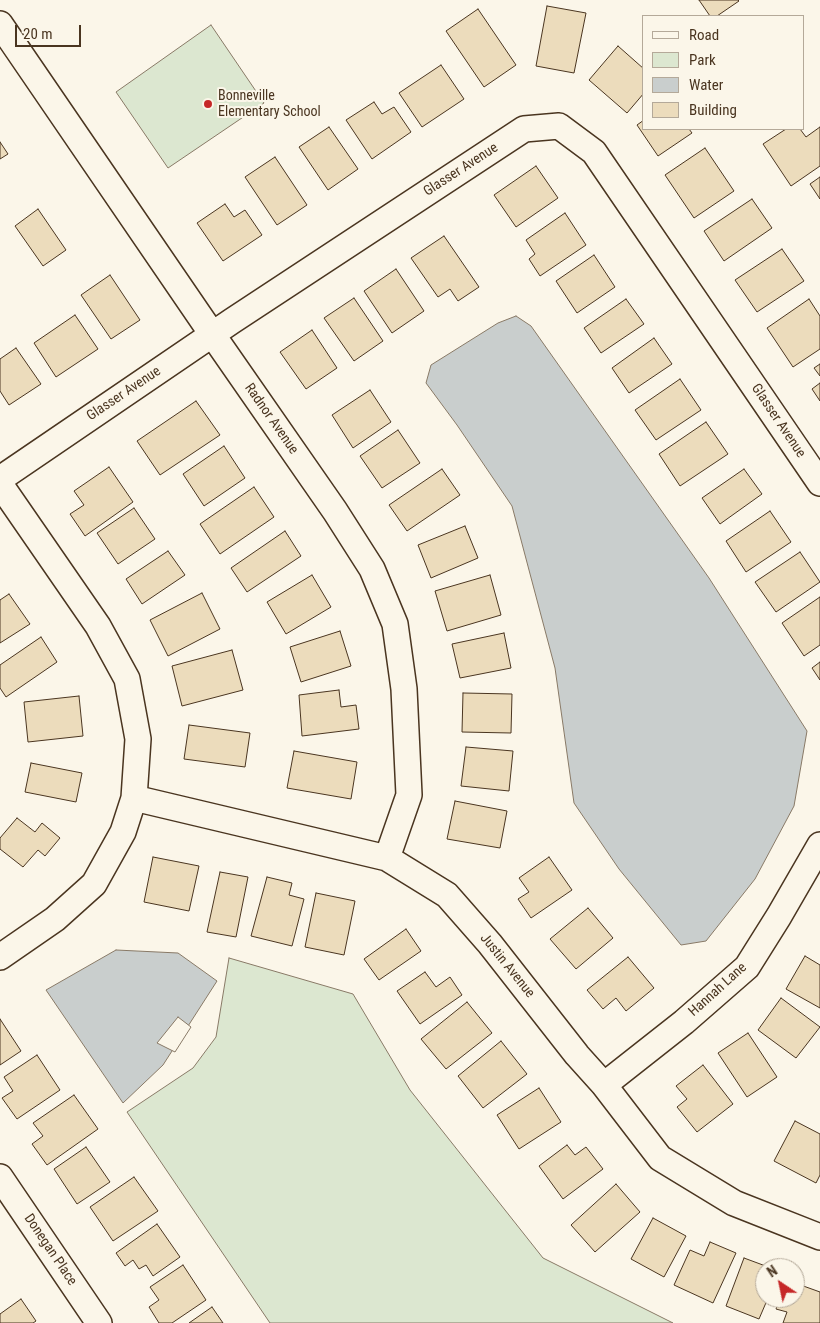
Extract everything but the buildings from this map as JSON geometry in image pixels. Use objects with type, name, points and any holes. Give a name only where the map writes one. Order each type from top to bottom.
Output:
[{"type":"street","name":"Radnor Avenue","points":[[0,24],[335,511],[372,569],[395,624],[404,689],[409,796],[386,858]]},
{"type":"street","name":"Glasser Avenue","points":[[0,478],[212,334],[524,129],[559,126],[594,152],[820,483]]},
{"type":"street","points":[[0,484],[98,626],[128,679],[138,739],[134,798],[123,832],[94,884],[55,919],[0,957]]},
{"type":"street","name":"Justin Avenue","points":[[134,798],[386,858],[447,895],[490,944],[604,1085],[660,1158],[734,1204],[820,1237]]},
{"type":"street","name":"Hannah Lane","points":[[604,1085],[684,1022],[747,967],[820,845]]},
{"type":"street","name":"Donegan Place","points":[[0,1177],[100,1323]]},
{"type":"green space","points":[[211,25],[264,103],[168,168],[116,92]]},
{"type":"green space","points":[[229,958],[353,994],[410,1090],[543,1258],[673,1323],[270,1323],[127,1112],[193,1068],[216,1037]]},
{"type":"water","points":[[516,316],[531,326],[709,578],[807,731],[794,806],[755,879],[706,941],[681,945],[619,869],[574,803],[555,668],[512,506],[426,383],[431,365],[498,323]]},
{"type":"water","points":[[116,950],[178,953],[217,981],[163,1065],[123,1103],[46,990]]},
{"type":"pier","points":[[178,1017],[191,1027],[175,1052],[157,1043]]},
{"type":"place","name":"Bonneville Elementary School","points":[[208,104]]}]
